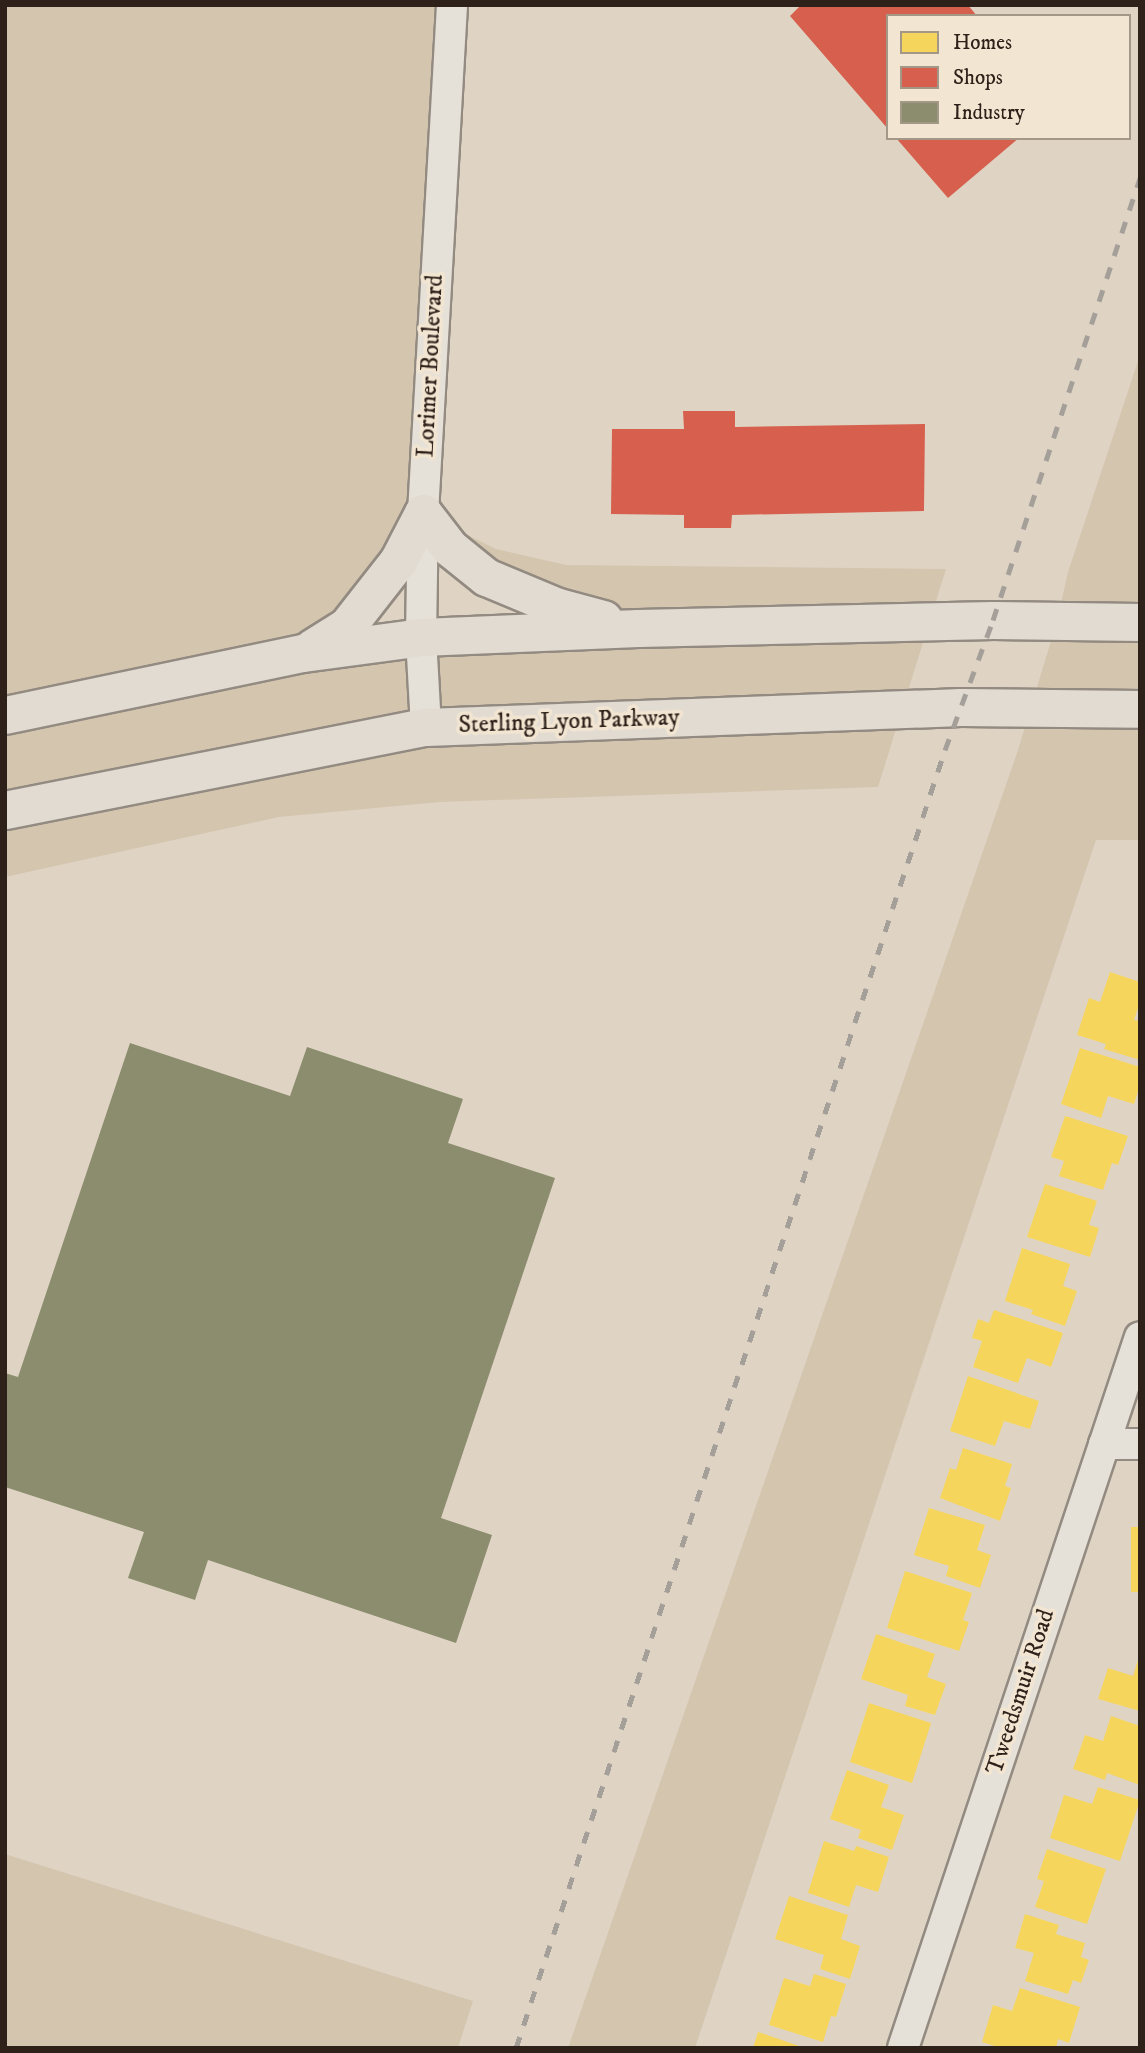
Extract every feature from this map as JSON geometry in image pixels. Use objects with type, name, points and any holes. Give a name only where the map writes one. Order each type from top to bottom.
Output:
[{"type":"main road","points":[[303,653],[347,626],[398,561],[423,513],[450,548],[486,577],[558,607],[638,628]]},
{"type":"main road","points":[[5,715],[303,653],[421,637],[638,628],[993,620],[1140,622]]},
{"type":"main road","name":"Sterling Lyon Parkway","points":[[5,810],[426,727],[950,707],[1140,709]]},
{"type":"street","name":"Lorimer Boulevard","points":[[426,727],[421,637],[423,513],[452,5]]},
{"type":"street","name":"Tweedsmuir Road","points":[[903,2048],[1140,1336]]},
{"type":"street","points":[[1104,1444],[1140,1444]]},
{"type":"shaded area","points":[[5,5],[452,5],[423,513],[496,549],[566,565],[946,569],[878,787],[440,802],[279,817],[5,877]],"holes":[[[450,548],[634,628],[305,651]]]},
{"type":"shaded area","points":[[1140,355],[1140,840],[1096,840],[695,2048],[568,2048],[1018,750],[1057,621],[1068,572]]},
{"type":"shaded area","points":[[5,1854],[473,2001],[458,2048],[5,2048]]},
{"type":"building: Homes","points":[[1110,972],[1140,982],[1140,1002],[1134,1020],[1140,1021],[1140,1060],[1104,1049],[1106,1044],[1077,1035],[1089,998],[1100,1002]]},
{"type":"building: Homes","points":[[1080,1048],[1140,1067],[1140,1085],[1134,1104],[1108,1096],[1101,1118],[1061,1104]]},
{"type":"building: Homes","points":[[1065,1116],[1128,1136],[1118,1165],[1112,1163],[1103,1190],[1059,1176],[1064,1161],[1051,1157]]},
{"type":"building: Homes","points":[[1045,1184],[1097,1201],[1089,1225],[1099,1228],[1090,1257],[1027,1237]]},
{"type":"building: Homes","points":[[1022,1248],[1070,1264],[1063,1286],[1077,1291],[1065,1326],[1031,1314],[1033,1310],[1005,1301]]},
{"type":"building: Homes","points":[[994,1310],[1063,1333],[1051,1367],[1027,1358],[1018,1383],[973,1367],[982,1341],[972,1338],[978,1319],[989,1323]]},
{"type":"building: Homes","points":[[968,1376],[1039,1401],[1030,1429],[1004,1421],[995,1446],[950,1431]]},
{"type":"building: Homes","points":[[963,1448],[1012,1464],[1005,1486],[1011,1488],[1000,1521],[940,1498],[950,1468],[956,1470]]},
{"type":"building: Homes","points":[[929,1508],[985,1525],[977,1550],[991,1555],[980,1588],[946,1576],[949,1566],[914,1555]]},
{"type":"building: Homes","points":[[1131,1527],[1140,1527],[1140,1592],[1131,1592]]},
{"type":"building: Homes","points":[[905,1571],[972,1593],[963,1620],[969,1622],[959,1651],[887,1628]]},
{"type":"building: Homes","points":[[876,1634],[935,1654],[927,1677],[946,1684],[935,1715],[905,1706],[908,1695],[861,1679]]},
{"type":"building: Homes","points":[[1139,1657],[1140,1711],[1098,1699],[1108,1668],[1133,1676]]},
{"type":"building: Homes","points":[[869,1703],[931,1723],[912,1783],[850,1762]]},
{"type":"building: Homes","points":[[1111,1716],[1140,1726],[1140,1785],[1107,1773],[1105,1780],[1073,1769],[1085,1735],[1103,1741]]},
{"type":"building: Homes","points":[[847,1770],[889,1785],[881,1807],[904,1815],[892,1850],[858,1838],[861,1830],[830,1819]]},
{"type":"building: Homes","points":[[1098,1787],[1140,1800],[1120,1861],[1050,1838],[1064,1795],[1092,1804]]},
{"type":"building: Homes","points":[[824,1841],[854,1851],[856,1846],[889,1857],[878,1892],[856,1885],[849,1907],[808,1893]]},
{"type":"building: Homes","points":[[1047,1849],[1106,1869],[1087,1924],[1035,1907],[1044,1881],[1037,1879]]},
{"type":"building: Homes","points":[[789,1896],[848,1915],[841,1939],[860,1946],[850,1979],[820,1969],[824,1955],[775,1939]]},
{"type":"building: Homes","points":[[1025,1914],[1059,1925],[1056,1934],[1085,1943],[1081,1957],[1089,1960],[1081,1983],[1073,1980],[1068,1994],[1025,1981],[1034,1953],[1015,1948]]},
{"type":"building: Homes","points":[[814,1974],[846,1984],[836,2017],[831,2016],[823,2042],[769,2025],[784,1978],[810,1986]]},
{"type":"building: Homes","points":[[1020,1988],[1080,2007],[1069,2043],[1058,2039],[1056,2048],[1001,2048],[982,2042],[993,2005],[1012,2011]]},
{"type":"building: Homes","points":[[758,2032],[802,2047],[802,2048],[753,2048]]},
{"type":"building: Shops","points":[[801,5],[968,5],[975,14],[886,14],[886,127],[790,16]]},
{"type":"building: Shops","points":[[898,140],[1017,140],[948,198]]},
{"type":"building: Shops","points":[[683,411],[735,411],[735,427],[925,424],[924,511],[732,515],[731,528],[684,528],[684,515],[611,514],[612,429],[684,429]]},
{"type":"building: Industry","points":[[130,1043],[290,1096],[307,1047],[463,1099],[448,1143],[555,1178],[441,1518],[492,1535],[456,1643],[208,1560],[195,1600],[128,1578],[144,1532],[5,1487],[5,1373],[18,1377]]},
{"type":"railway","points":[[516,2048],[945,750],[993,620],[1140,178]]}]
